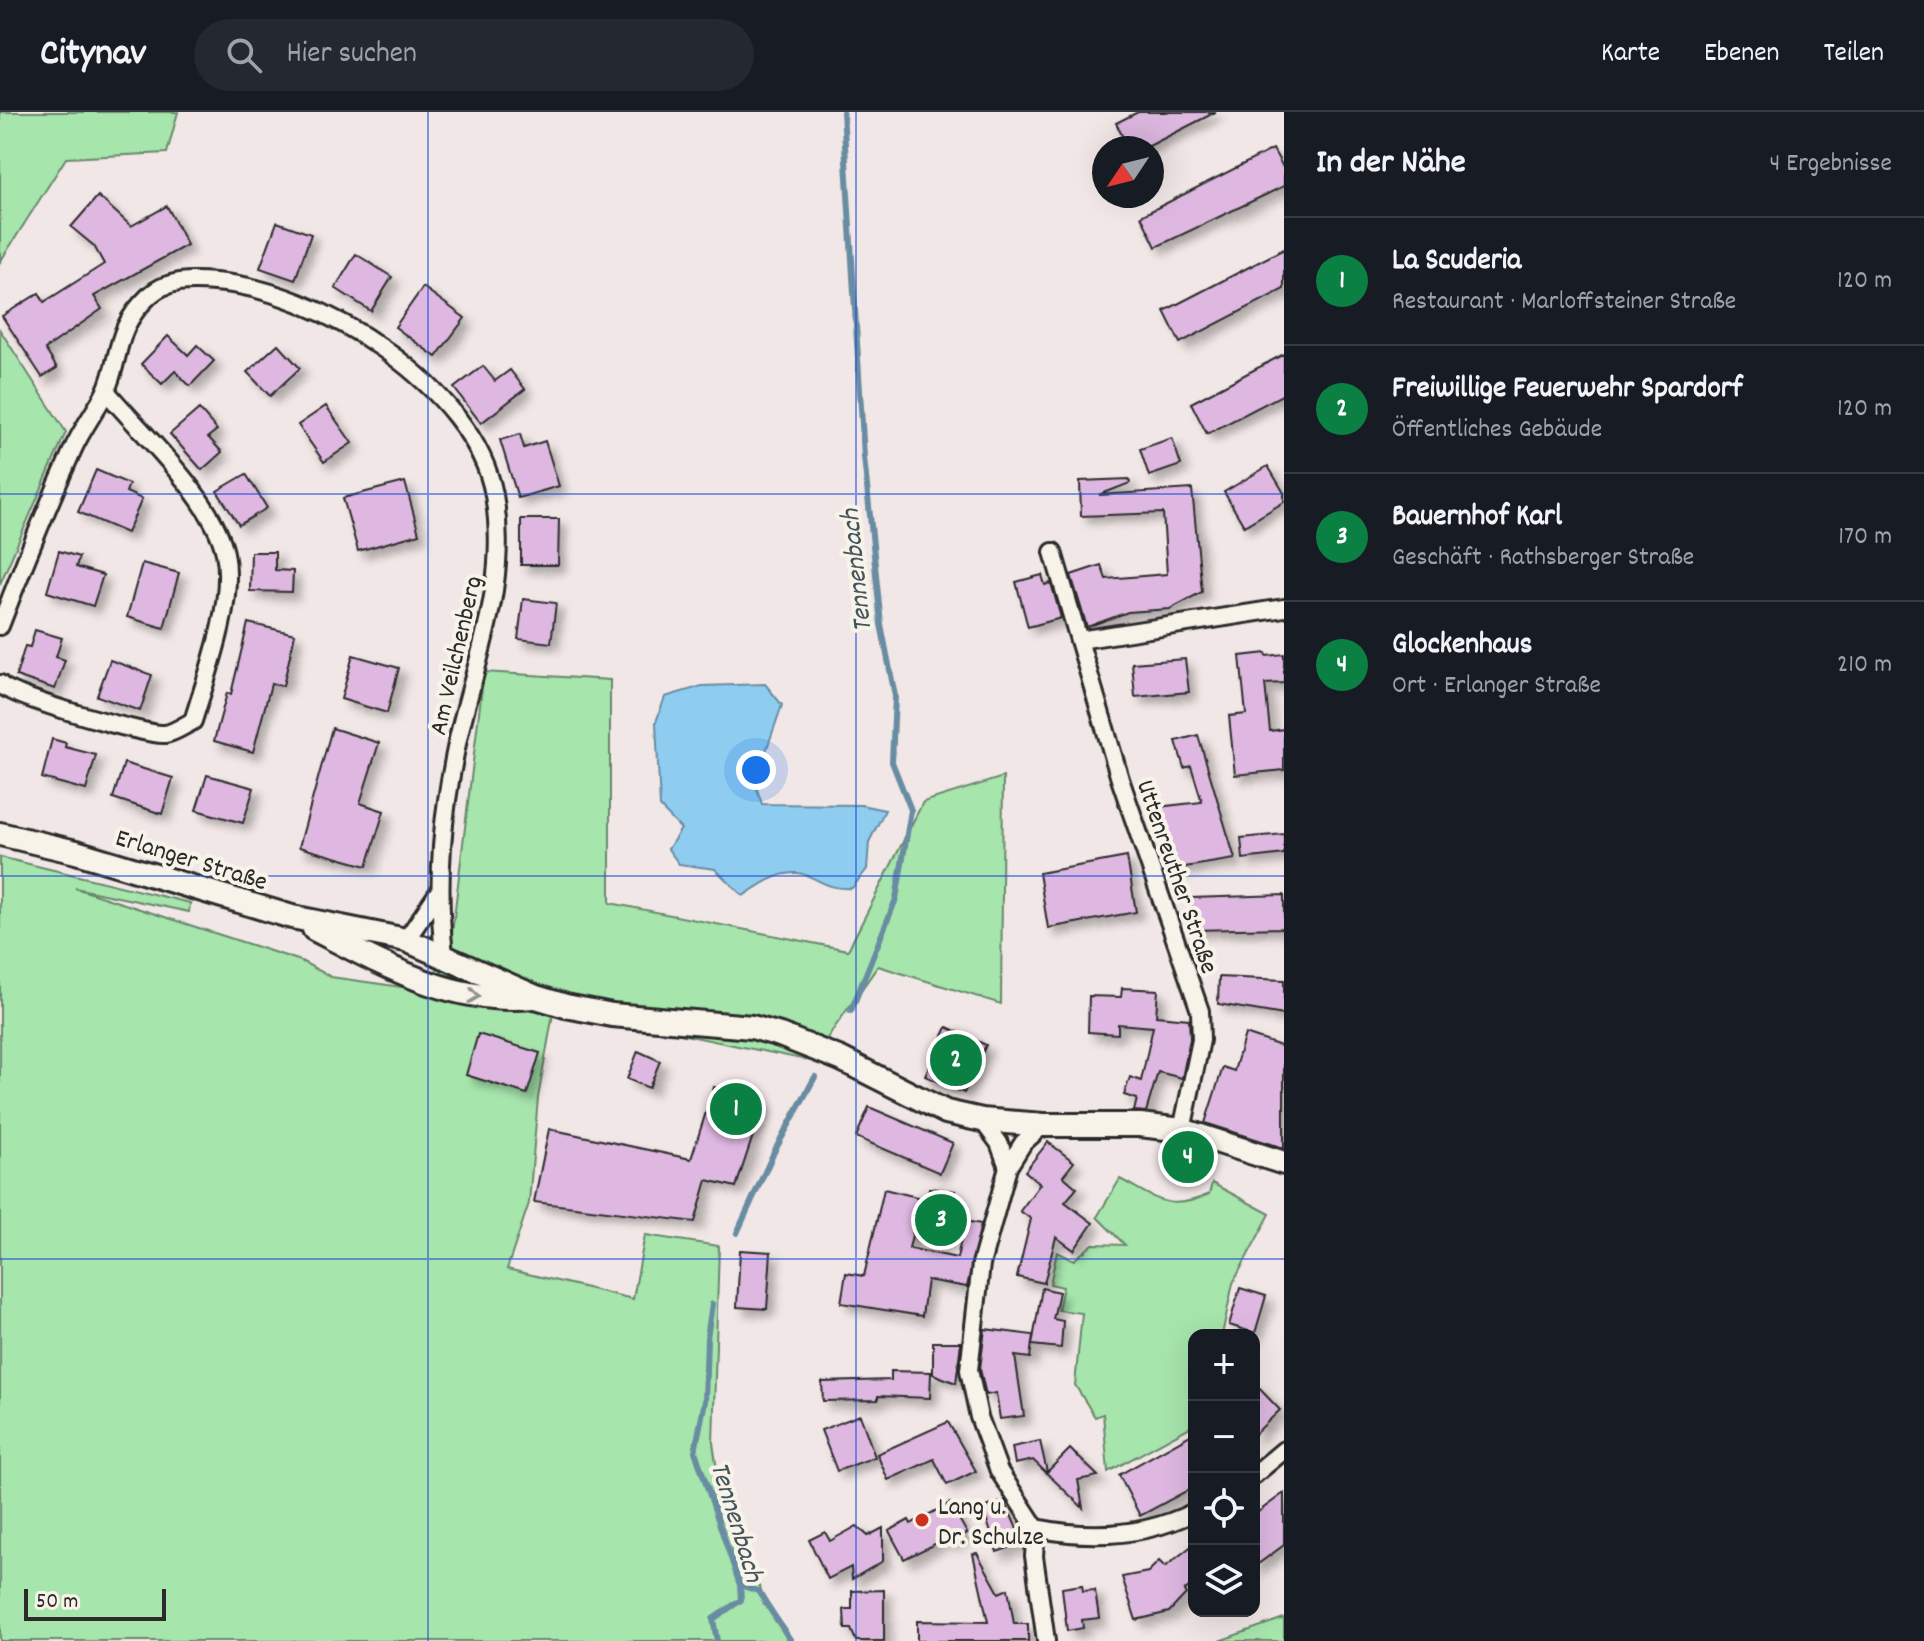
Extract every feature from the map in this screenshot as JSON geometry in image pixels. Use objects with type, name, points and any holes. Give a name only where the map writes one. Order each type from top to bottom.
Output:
[{"type":"main road","name":"Erlanger Straße","points":[[0,834],[76,852],[292,917]]},
{"type":"main road","points":[[292,917],[406,940],[536,997],[581,1010],[752,1027],[780,1035],[841,1059],[946,1112],[982,1120],[1043,1125],[1140,1125],[1182,1130],[1284,1163]]},
{"type":"main road","points":[[292,917],[411,978],[465,995],[509,1000],[536,997]]},
{"type":"main road","points":[[406,940],[403,963],[411,978]]},
{"type":"main road","points":[[411,978],[428,974],[444,955]]},
{"type":"street","name":"Am Veilchenberg","points":[[0,626],[74,448],[106,391],[125,328],[131,315],[152,293],[170,284],[191,280],[231,283],[275,293],[315,310],[404,363],[448,406],[479,452],[493,491],[500,537],[497,585],[458,740],[445,813],[438,893],[444,955]]},
{"type":"street","points":[[0,684],[4,690],[28,700],[134,730],[165,734],[193,721],[220,619],[227,581],[225,551],[191,486],[106,391]]},
{"type":"street","name":"Uttenreuther Straße","points":[[1053,552],[1120,779],[1200,1011],[1201,1040],[1182,1130]]},
{"type":"street","points":[[1079,640],[1284,608]]},
{"type":"street","name":"Am Veilchenberg","points":[[406,940],[438,893]]},
{"type":"street","points":[[982,1120],[999,1143],[1008,1167]]},
{"type":"street","points":[[1043,1125],[1023,1143],[1008,1167],[981,1264],[969,1370],[979,1417],[999,1471],[1036,1528],[1034,1556],[1046,1641]]},
{"type":"street","points":[[1256,1473],[1284,1450]]},
{"type":"street","points":[[1036,1528],[1078,1536],[1121,1533],[1170,1524],[1188,1515]]},
{"type":"green space","points":[[0,112],[178,112],[167,153],[66,158],[0,262]]},
{"type":"green space","points":[[0,330],[66,432],[0,584]]},
{"type":"green space","points":[[484,672],[610,680],[610,903],[848,950],[923,802],[1003,777],[1001,1004],[878,966],[811,1061],[554,1008],[538,1098],[529,1203],[507,1269],[633,1299],[645,1235],[719,1246],[713,1443],[725,1523],[788,1641],[0,1641],[0,857],[190,903],[189,912],[75,888],[301,961],[331,977],[444,993],[433,975],[441,964],[448,966]]},
{"type":"green space","points":[[1120,1179],[1153,1197],[1173,1203],[1195,1200],[1209,1194],[1212,1183],[1270,1214],[1233,1283],[1223,1329],[1188,1329],[1188,1428],[1108,1472],[1103,1414],[1095,1417],[1075,1385],[1082,1313],[1058,1310],[1063,1287],[1050,1284],[1057,1252],[1074,1260],[1093,1244],[1125,1245],[1097,1217]]},
{"type":"green space","points":[[1284,1618],[1284,1641],[1219,1641]]},
{"type":"water","points":[[765,684],[782,705],[755,783],[762,804],[861,805],[885,810],[869,842],[867,869],[852,888],[834,887],[804,874],[790,873],[768,880],[743,896],[715,869],[679,864],[668,849],[681,829],[660,807],[656,722],[665,697],[702,686]]},
{"type":"building","points":[[1138,112],[1216,112],[1164,138],[1122,136],[1116,123]]},
{"type":"building","points":[[1273,149],[1284,169],[1284,186],[1156,247],[1141,216],[1164,208],[1164,204]]},
{"type":"building","points":[[98,196],[131,226],[167,206],[187,245],[94,296],[102,309],[45,349],[57,368],[42,377],[2,316],[39,293],[44,302],[104,264],[94,246],[71,227]]},
{"type":"building","points":[[277,222],[311,234],[295,280],[260,268]]},
{"type":"building","points":[[1284,249],[1284,289],[1180,343],[1164,311]]},
{"type":"building","points":[[356,254],[392,277],[371,311],[335,288]]},
{"type":"building","points":[[423,287],[465,318],[436,357],[395,327]]},
{"type":"building","points":[[168,336],[188,355],[197,345],[214,361],[190,386],[175,371],[162,384],[141,364]]},
{"type":"building","points":[[278,344],[300,368],[270,396],[247,372]]},
{"type":"building","points":[[1284,354],[1284,394],[1207,434],[1191,403]]},
{"type":"building","points":[[483,366],[495,381],[510,370],[525,389],[481,423],[454,388]]},
{"type":"building","points":[[326,406],[352,443],[324,462],[298,425]]},
{"type":"building","points":[[199,409],[217,430],[208,437],[222,452],[202,470],[170,434]]},
{"type":"building","points":[[520,434],[524,448],[545,441],[559,486],[518,498],[500,440]]},
{"type":"building","points":[[1172,438],[1181,465],[1149,476],[1140,449]]},
{"type":"building","points":[[1268,466],[1284,493],[1284,502],[1244,526],[1224,492]]},
{"type":"building","points":[[96,470],[129,484],[126,492],[142,499],[127,533],[78,512]]},
{"type":"building","points":[[246,474],[267,508],[239,525],[217,491]]},
{"type":"building","points":[[1129,479],[1130,483],[1099,495],[1192,489],[1202,592],[1170,609],[1128,612],[1087,627],[1071,575],[1101,565],[1106,579],[1167,574],[1163,513],[1081,516],[1080,481]]},
{"type":"building","points":[[405,482],[419,534],[358,551],[343,498]]},
{"type":"building","points":[[521,519],[559,519],[558,565],[521,565]]},
{"type":"building","points":[[59,551],[79,557],[76,567],[103,575],[93,606],[47,592]]},
{"type":"building","points":[[251,552],[275,552],[275,570],[293,571],[292,592],[250,591]]},
{"type":"building","points":[[142,563],[179,573],[164,628],[127,617]]},
{"type":"building","points":[[1042,575],[1045,585],[1051,583],[1061,618],[1028,627],[1016,582]]},
{"type":"building","points":[[523,599],[556,603],[551,643],[518,639]]},
{"type":"building","points":[[248,623],[295,634],[283,686],[271,684],[253,752],[214,741],[227,693],[231,694]]},
{"type":"building","points":[[35,630],[62,638],[56,657],[65,660],[55,689],[16,676],[25,646],[30,647]]},
{"type":"building","points":[[1266,653],[1267,656],[1284,654],[1284,683],[1265,684],[1270,731],[1284,729],[1284,770],[1235,775],[1229,716],[1246,714],[1240,656]]},
{"type":"building","points":[[353,655],[399,668],[387,713],[341,699]]},
{"type":"building","points":[[1185,659],[1189,692],[1135,697],[1132,663]]},
{"type":"building","points":[[110,660],[152,675],[140,711],[97,696]]},
{"type":"building","points":[[332,728],[379,743],[360,803],[384,811],[367,866],[299,847]]},
{"type":"building","points":[[1198,735],[1235,859],[1172,869],[1168,839],[1162,840],[1158,807],[1202,802],[1191,766],[1184,768],[1176,741]]},
{"type":"building","points":[[52,739],[66,743],[65,747],[96,755],[86,790],[42,778]]},
{"type":"building","points":[[124,763],[173,778],[162,814],[113,798]]},
{"type":"building","points":[[207,775],[254,788],[243,823],[196,810]]},
{"type":"building","points":[[1284,834],[1284,854],[1243,859],[1241,838]]},
{"type":"building","points":[[1127,857],[1136,912],[1048,928],[1039,873]]},
{"type":"building","points":[[1284,895],[1284,928],[1192,930],[1191,898]]},
{"type":"building","points":[[1219,977],[1284,980],[1284,1015],[1218,1004]]},
{"type":"building","points":[[1122,988],[1158,990],[1156,1016],[1189,1019],[1190,1039],[1182,1078],[1158,1072],[1146,1112],[1134,1111],[1137,1099],[1124,1095],[1130,1077],[1141,1081],[1153,1027],[1118,1024],[1118,1034],[1088,1032],[1089,996],[1121,997]]},
{"type":"building","points":[[947,1027],[986,1045],[964,1093],[925,1076]]},
{"type":"building","points":[[478,1034],[540,1053],[527,1094],[466,1075]]},
{"type":"building","points":[[1245,1034],[1284,1047],[1284,1148],[1205,1123],[1223,1067],[1234,1071]]},
{"type":"building","points":[[638,1051],[660,1061],[649,1088],[627,1079]]},
{"type":"building","points":[[714,1087],[764,1102],[736,1187],[707,1180],[695,1222],[534,1202],[549,1129],[691,1159]]},
{"type":"building","points":[[869,1107],[953,1143],[940,1173],[856,1137]]},
{"type":"building","points":[[1048,1142],[1074,1162],[1063,1176],[1077,1188],[1065,1202],[1093,1223],[1074,1250],[1056,1237],[1044,1283],[1017,1277],[1031,1219],[1020,1211],[1040,1184],[1025,1171]]},
{"type":"building","points":[[1181,1144],[1201,1151],[1195,1172],[1174,1166]]},
{"type":"building","points":[[929,1188],[955,1191],[953,1207],[927,1204]]},
{"type":"building","points":[[884,1189],[921,1198],[909,1248],[957,1258],[965,1221],[981,1224],[967,1287],[927,1280],[922,1316],[841,1303],[846,1273],[864,1276]]},
{"type":"building","points":[[740,1250],[771,1252],[767,1309],[737,1307]]},
{"type":"building","points":[[1042,1288],[1059,1292],[1053,1319],[1063,1321],[1061,1348],[1032,1345]]},
{"type":"building","points":[[1240,1288],[1266,1296],[1256,1329],[1229,1325]]},
{"type":"building","points":[[985,1329],[1033,1335],[1030,1358],[1015,1356],[1024,1416],[1000,1419],[996,1393],[986,1395],[980,1369]]},
{"type":"building","points":[[933,1342],[961,1342],[956,1383],[933,1374]]},
{"type":"building","points":[[891,1371],[931,1372],[930,1398],[878,1396],[878,1400],[823,1401],[822,1382],[891,1380]]},
{"type":"building","points":[[1260,1389],[1280,1410],[1260,1429]]},
{"type":"building","points":[[860,1415],[875,1457],[837,1471],[821,1430]]},
{"type":"building","points":[[948,1422],[976,1471],[947,1485],[934,1459],[888,1480],[877,1454]]},
{"type":"building","points":[[1188,1436],[1188,1490],[1140,1516],[1119,1475]]},
{"type":"building","points":[[1040,1441],[1047,1472],[1070,1449],[1098,1476],[1078,1480],[1083,1508],[1033,1460],[1015,1464],[1012,1447]]},
{"type":"building","points":[[1284,1493],[1284,1545],[1260,1563],[1260,1545],[1260,1511]]},
{"type":"building","points":[[1005,1501],[1023,1543],[997,1552],[983,1508]]},
{"type":"building","points":[[950,1503],[967,1533],[949,1543],[947,1538],[904,1559],[889,1531],[909,1520],[911,1524]]},
{"type":"building","points":[[857,1526],[868,1536],[883,1528],[883,1561],[852,1579],[851,1567],[828,1579],[809,1540],[825,1532],[830,1541]]},
{"type":"building","points":[[1188,1549],[1186,1594],[1169,1612],[1136,1620],[1122,1577],[1148,1572],[1159,1561],[1165,1567]]},
{"type":"building","points":[[977,1553],[999,1593],[1008,1589],[1014,1624],[1028,1624],[1028,1641],[917,1641],[917,1621],[988,1622],[973,1554]]},
{"type":"building","points":[[1082,1585],[1083,1591],[1095,1590],[1099,1618],[1082,1620],[1083,1628],[1067,1631],[1062,1588]]},
{"type":"building","points":[[884,1590],[884,1641],[856,1641],[851,1629],[845,1629],[844,1609],[852,1609],[852,1591]]},
{"type":"waterway","name":"Tennenbach","points":[[843,112],[864,457],[881,624],[895,696],[892,762],[911,810],[896,899],[851,1011]]},
{"type":"waterway","name":"Tennenbach","points":[[737,1233],[774,1152],[815,1077]]},
{"type":"waterway","name":"Tennenbach","points":[[712,1304],[707,1338],[705,1401],[695,1451],[740,1585],[741,1600],[713,1619],[717,1641]]},
{"type":"waterway","points":[[740,1585],[758,1591],[791,1641]]},
{"type":"place","name":"Freiwillige Feuerwehr Spardorf","points":[[956,1060]]},
{"type":"place","name":"La Scuderia","points":[[736,1109]]},
{"type":"place","name":"Glockenhaus","points":[[1188,1157]]},
{"type":"place","name":"Bauernhof Karl","points":[[941,1220]]},
{"type":"place","name":"Lang u. Dr. Schulze","points":[[922,1520]]}]
